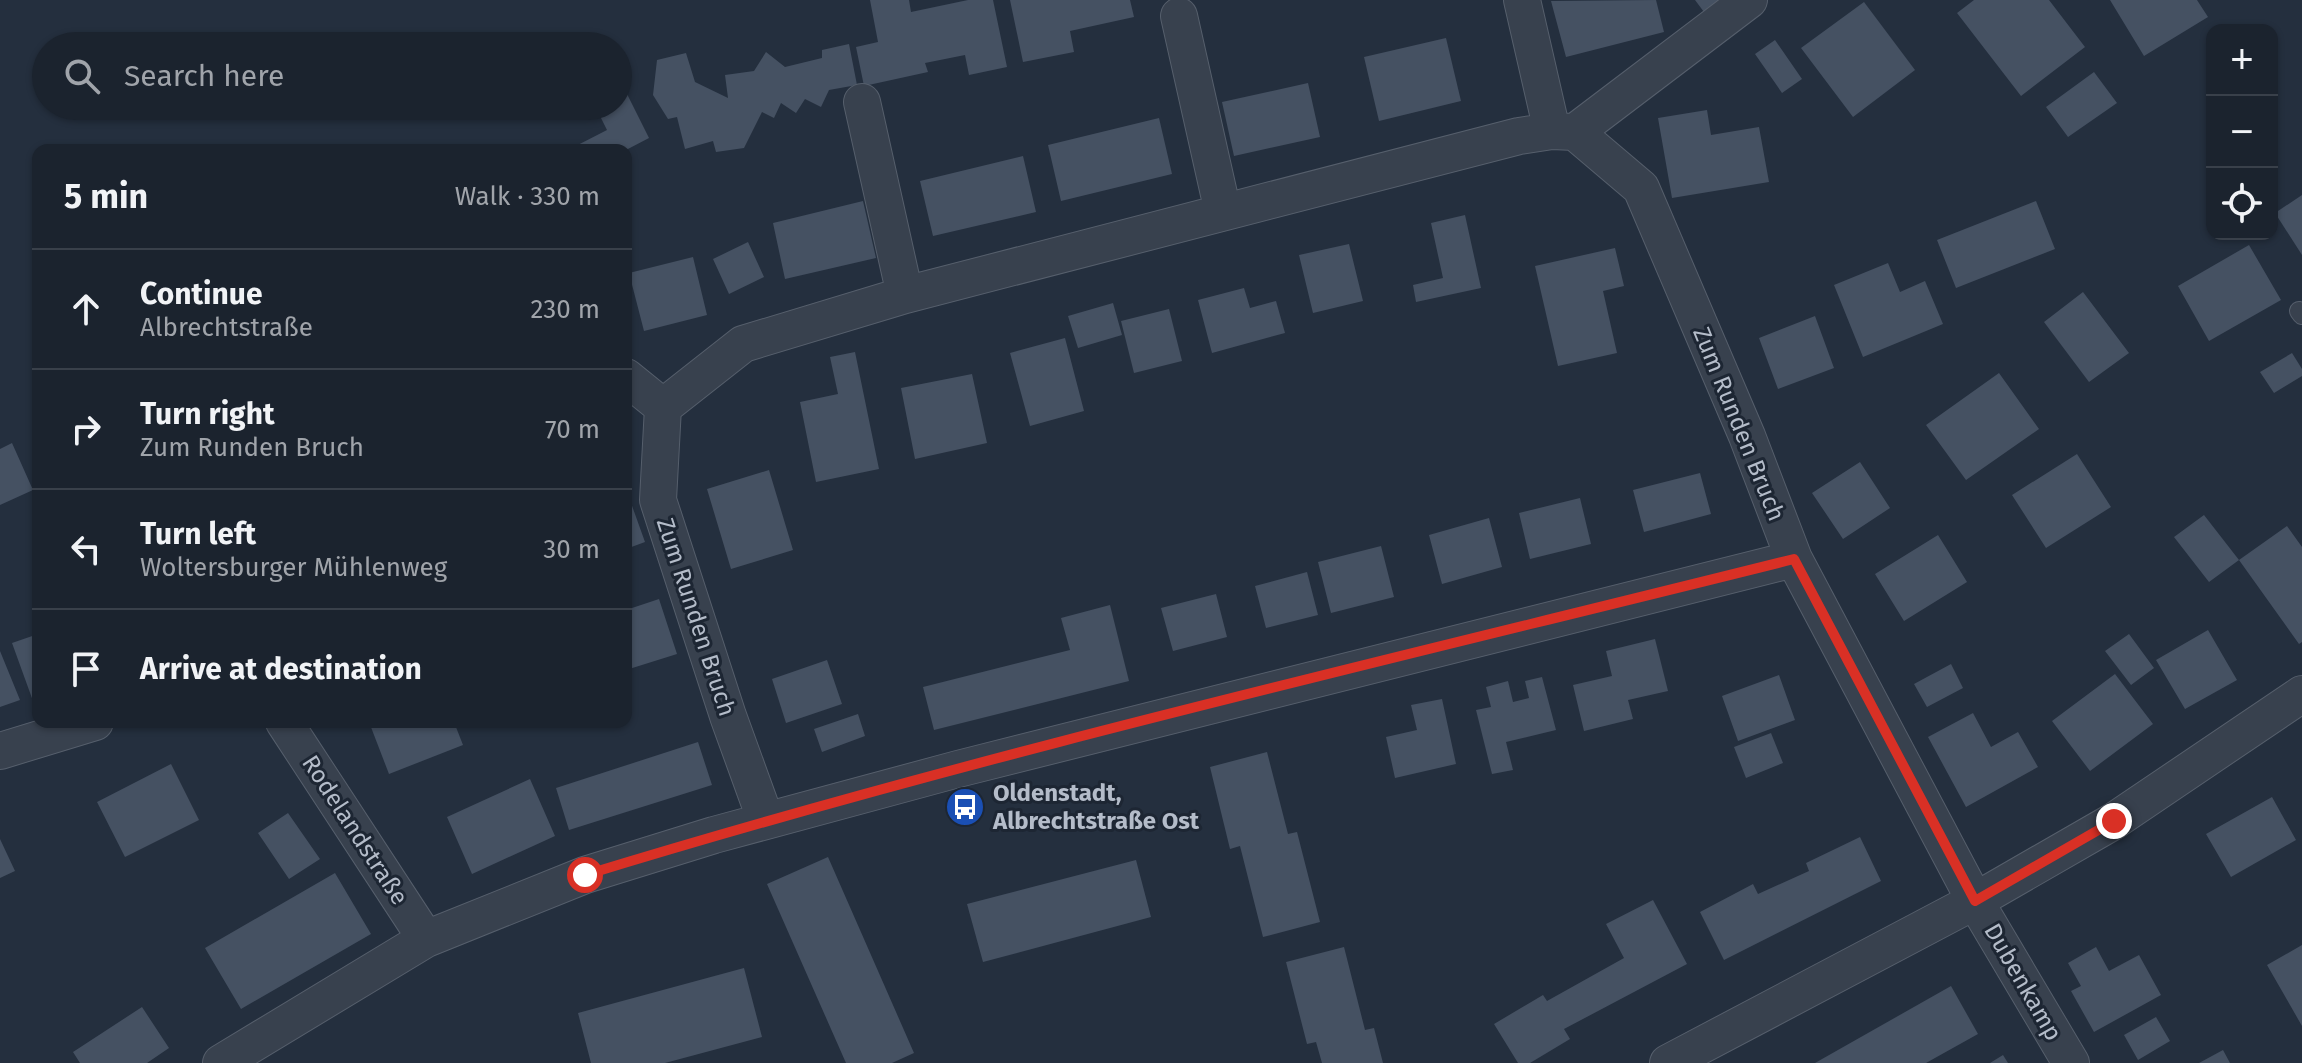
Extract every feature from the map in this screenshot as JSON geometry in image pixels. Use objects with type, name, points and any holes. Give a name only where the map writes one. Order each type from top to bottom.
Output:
[{"type":"street","points":[[1522,0],[1564,131]]},
{"type":"street","points":[[632,382],[663,407],[743,344],[905,295],[1223,212],[1519,136],[1564,131],[1749,0]]},
{"type":"street","points":[[1179,16],[1223,212]]},
{"type":"street","points":[[862,102],[905,295]]},
{"type":"street","name":"Zum Runden Bruch","points":[[1564,131],[1641,188],[1747,436],[1794,559],[1975,901]]},
{"type":"street","name":"Zum Runden Bruch","points":[[663,407],[658,500],[728,716],[766,821]]},
{"type":"street","points":[[221,1063],[426,939],[585,875],[766,821],[973,765],[1794,559]]},
{"type":"street","points":[[1668,1063],[1975,901],[2114,821],[2302,694]]},
{"type":"street","points":[[0,751],[75,728]]},
{"type":"street","name":"Rodelandstraße","points":[[288,728],[426,939]]},
{"type":"street","name":"Dubenkamp","points":[[1975,901],[2071,1063]]},
{"type":"building","points":[[870,0],[909,0],[911,12],[968,0],[993,0],[1007,67],[969,75],[965,55],[925,63],[928,72],[864,86],[856,47],[878,42]]},
{"type":"building","points":[[1010,0],[1130,0],[1134,17],[1070,31],[1074,52],[1023,62]]},
{"type":"building","points":[[1656,0],[1664,32],[1566,57],[1551,1]]},
{"type":"building","points":[[1695,0],[1721,0],[1704,12]]},
{"type":"building","points":[[1974,0],[2049,0],[2085,47],[2021,96],[1957,13]]},
{"type":"building","points":[[2110,0],[2197,0],[2208,17],[2144,56]]},
{"type":"building","points":[[1864,2],[1915,70],[1853,117],[1801,48]]},
{"type":"building","points":[[1446,38],[1461,101],[1379,121],[1364,57]]},
{"type":"building","points":[[1775,40],[1802,79],[1782,93],[1755,54]]},
{"type":"building","points":[[849,44],[857,85],[829,90],[821,107],[805,99],[796,113],[781,103],[774,118],[762,112],[744,148],[716,152],[713,141],[685,149],[677,117],[668,119],[653,95],[657,60],[686,53],[695,82],[728,98],[725,75],[754,71],[766,52],[785,67],[822,58],[822,50]]},
{"type":"building","points":[[2094,72],[2117,103],[2068,137],[2046,107]]},
{"type":"building","points":[[1308,83],[1320,137],[1234,156],[1222,102]]},
{"type":"building","points":[[632,104],[649,138],[632,147],[632,144],[580,144],[607,130],[602,120],[632,120]]},
{"type":"building","points":[[1707,110],[1711,135],[1759,127],[1769,182],[1672,198],[1658,118]]},
{"type":"building","points":[[1159,118],[1172,174],[1061,201],[1048,145]]},
{"type":"building","points":[[1023,156],[1036,212],[933,236],[920,181]]},
{"type":"building","points":[[2302,195],[2302,255],[2278,218],[2278,211]]},
{"type":"building","points":[[863,201],[876,258],[785,279],[773,223]]},
{"type":"building","points":[[2036,201],[2055,249],[1956,288],[1937,240]]},
{"type":"building","points":[[1465,215],[1481,288],[1416,302],[1413,285],[1443,278],[1431,223]]},
{"type":"building","points":[[748,242],[764,277],[729,294],[713,259]]},
{"type":"building","points":[[1349,244],[1363,301],[1313,313],[1299,255]]},
{"type":"building","points":[[2249,245],[2281,300],[2209,341],[2178,286]]},
{"type":"building","points":[[1615,248],[1624,286],[1603,291],[1617,353],[1558,366],[1535,266]]},
{"type":"building","points":[[693,257],[707,315],[644,331],[632,285],[632,272]]},
{"type":"building","points":[[1888,263],[1900,292],[1925,281],[1943,324],[1863,357],[1834,285]]},
{"type":"building","points":[[1244,288],[1250,308],[1276,301],[1285,333],[1212,353],[1198,300]]},
{"type":"building","points":[[2083,292],[2129,353],[2089,382],[2044,322]]},
{"type":"building","points":[[1113,303],[1122,335],[1078,348],[1068,316]]},
{"type":"building","points":[[1169,309],[1182,361],[1134,373],[1121,321]]},
{"type":"building","points":[[1815,316],[1834,368],[1778,389],[1759,338]]},
{"type":"building","points":[[1065,338],[1084,411],[1030,426],[1010,353]]},
{"type":"building","points":[[855,352],[879,469],[816,482],[800,402],[838,394],[830,357]]},
{"type":"building","points":[[2292,353],[2302,369],[2302,376],[2274,393],[2260,372]]},
{"type":"building","points":[[1999,373],[2039,429],[1966,480],[1926,425]]},
{"type":"building","points":[[972,374],[987,443],[915,459],[901,388]]},
{"type":"building","points":[[12,443],[32,490],[0,505],[0,449]]},
{"type":"building","points":[[2077,454],[2111,507],[2046,548],[2012,495]]},
{"type":"building","points":[[1860,462],[1890,508],[1843,539],[1812,493]]},
{"type":"building","points":[[769,470],[793,550],[731,569],[707,489]]},
{"type":"building","points":[[1700,473],[1711,514],[1644,532],[1633,490]]},
{"type":"building","points":[[1580,498],[1591,544],[1530,559],[1519,513]]},
{"type":"building","points":[[632,506],[645,542],[632,547]]},
{"type":"building","points":[[2204,515],[2239,560],[2209,582],[2174,537]]},
{"type":"building","points":[[1489,518],[1502,567],[1442,584],[1429,535]]},
{"type":"building","points":[[2287,526],[2302,547],[2302,642],[2299,644],[2239,560]]},
{"type":"building","points":[[1938,535],[1967,582],[1904,621],[1875,574]]},
{"type":"building","points":[[1381,546],[1394,597],[1331,613],[1318,562]]},
{"type":"building","points":[[1307,572],[1318,615],[1266,628],[1255,586]]},
{"type":"building","points":[[1216,594],[1227,637],[1173,651],[1161,608]]},
{"type":"building","points":[[659,599],[677,654],[632,668],[632,608]]},
{"type":"building","points":[[1110,605],[1129,681],[934,730],[923,687],[1070,650],[1061,618]]},
{"type":"building","points":[[2208,630],[2237,680],[2185,709],[2156,660]]},
{"type":"building","points":[[2129,634],[2154,668],[2131,685],[2105,651]]},
{"type":"building","points":[[32,636],[32,698],[12,643]]},
{"type":"building","points":[[1655,639],[1668,691],[1628,700],[1633,719],[1584,731],[1573,685],[1612,676],[1606,651]]},
{"type":"building","points":[[0,651],[20,700],[0,707]]},
{"type":"building","points":[[827,660],[842,704],[786,723],[772,679]]},
{"type":"building","points":[[1951,664],[1963,688],[1927,707],[1914,684]]},
{"type":"building","points":[[2115,674],[2153,724],[2090,771],[2052,721]]},
{"type":"building","points":[[1779,675],[1795,720],[1738,741],[1722,696]]},
{"type":"building","points":[[1542,677],[1556,730],[1506,742],[1513,770],[1492,774],[1476,710],[1491,707],[1486,687],[1508,681],[1513,702],[1529,698],[1525,681]]},
{"type":"building","points":[[1442,699],[1456,764],[1395,778],[1386,737],[1417,730],[1411,705]]},
{"type":"building","points":[[1973,713],[1991,747],[2018,732],[2038,767],[1966,807],[1928,737]]},
{"type":"building","points":[[858,714],[865,736],[822,752],[814,729]]},
{"type":"building","points":[[371,728],[456,728],[463,745],[389,774]]},
{"type":"building","points":[[1771,733],[1783,763],[1746,778],[1734,747]]},
{"type":"building","points":[[698,742],[712,785],[569,830],[556,788]]},
{"type":"building","points":[[1267,752],[1288,834],[1297,832],[1320,922],[1263,937],[1240,846],[1230,849],[1210,767]]},
{"type":"building","points":[[171,764],[199,820],[125,857],[97,802]]},
{"type":"building","points":[[530,779],[555,836],[472,874],[447,817]]},
{"type":"building","points":[[2272,797],[2296,840],[2231,877],[2206,834]]},
{"type":"building","points":[[288,813],[320,859],[289,879],[258,833]]},
{"type":"building","points":[[1860,837],[1881,881],[1724,960],[1700,912],[1753,884],[1758,894],[1809,871],[1806,863]]},
{"type":"building","points":[[0,839],[15,871],[0,878]]},
{"type":"building","points":[[828,857],[914,1053],[892,1063],[846,1063],[767,884]]},
{"type":"building","points":[[1136,860],[1151,917],[983,962],[967,904]]},
{"type":"building","points":[[335,873],[371,934],[241,1009],[205,948]]},
{"type":"building","points":[[1653,900],[1687,964],[1564,1029],[1570,1039],[1530,1063],[1518,1063],[1494,1024],[1543,995],[1547,1001],[1624,958],[1606,924]]},
{"type":"building","points":[[2302,945],[2302,1026],[2267,965]]},
{"type":"building","points":[[1344,947],[1365,1030],[1374,1028],[1383,1063],[1322,1063],[1316,1042],[1307,1044],[1286,962]]},
{"type":"building","points":[[2096,947],[2109,971],[2139,955],[2161,995],[2094,1032],[2071,991],[2081,986],[2068,963]]},
{"type":"building","points":[[744,968],[762,1037],[665,1063],[591,1063],[578,1013]]},
{"type":"building","points":[[1951,986],[1978,1034],[1926,1063],[1815,1063]]},
{"type":"building","points":[[142,1007],[169,1048],[147,1063],[80,1063],[73,1052]]},
{"type":"building","points":[[2156,1017],[2170,1041],[2138,1060],[2124,1035]]},
{"type":"building","points":[[2223,1050],[2230,1063],[2199,1063]]},
{"type":"building","points":[[2003,1055],[2008,1063],[1990,1063]]},
{"type":"place","name":"Oldenstadt, Albrechtstraße Ost","points":[[965,807]]},
{"type":"route","points":[[585,875],[714,835],[958,769],[1794,559],[1975,901],[2114,821]]}]
